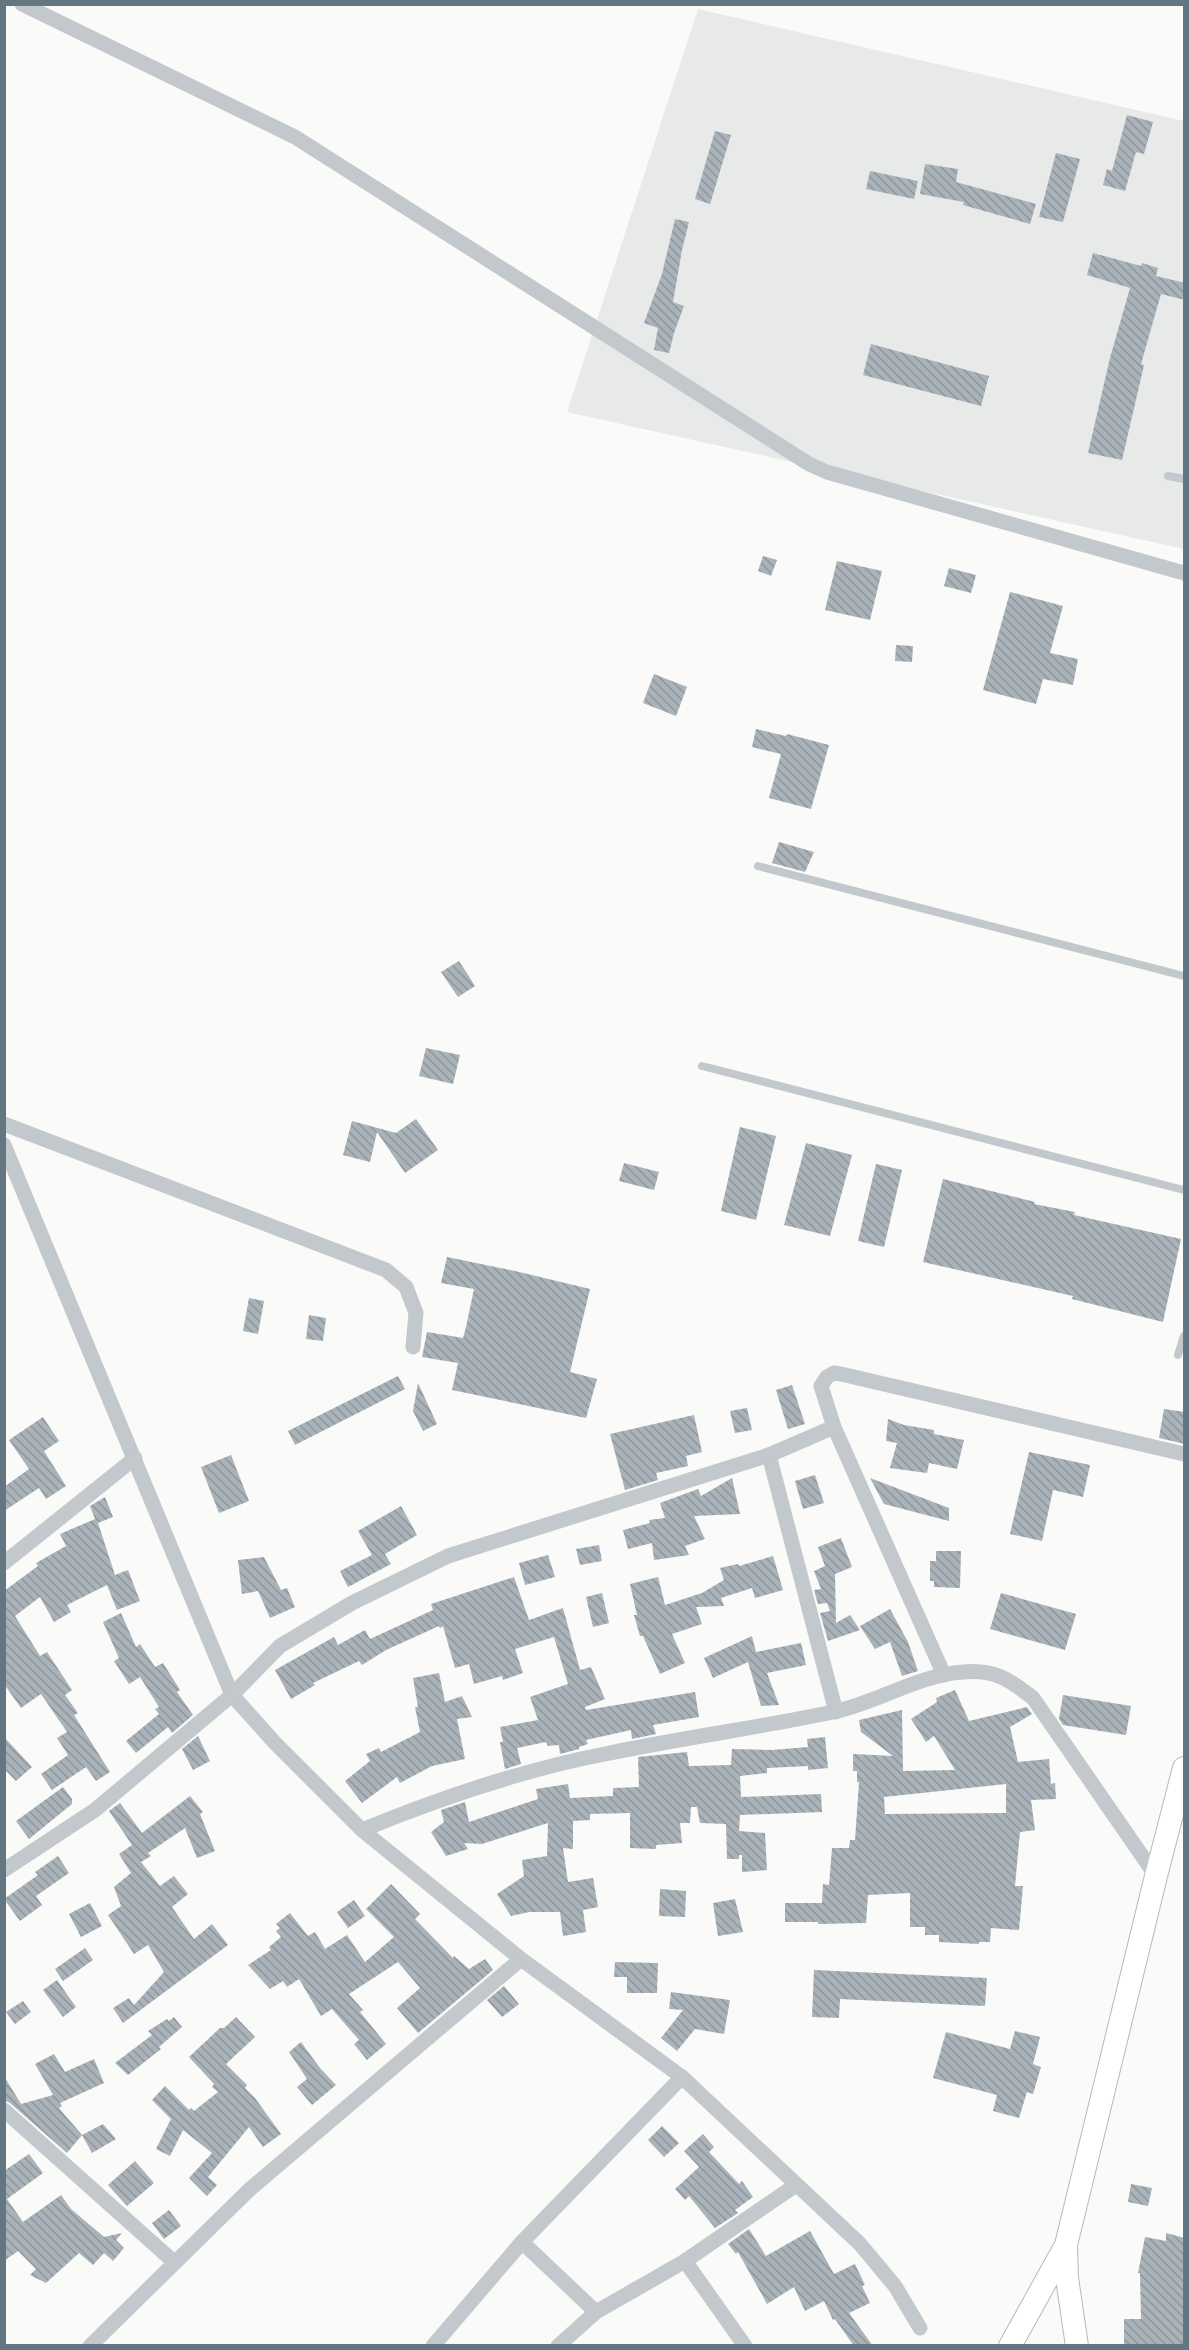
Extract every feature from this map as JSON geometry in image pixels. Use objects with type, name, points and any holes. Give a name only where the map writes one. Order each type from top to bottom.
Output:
[{"type":"main road","points":[[1010,2346],[1066,2245],[1156,1876],[1185,1768]]},
{"type":"main road","points":[[1066,2245],[1067,2278],[1077,2346]]},
{"type":"street","points":[[22,4],[295,137],[809,464],[827,472],[1185,573]]},
{"type":"street","points":[[4,1124],[386,1270],[406,1287],[416,1313],[413,1347]]},
{"type":"street","points":[[4,1144],[232,1695],[274,1742],[362,1830],[522,1959],[682,2077],[860,2244],[896,2286],[920,2328]]},
{"type":"street","points":[[944,1675],[834,1427],[821,1386],[827,1377],[834,1373],[1185,1454]]},
{"type":"street","points":[[4,1870],[95,1810],[232,1695],[280,1646],[352,1603],[448,1556],[769,1455],[834,1427]]},
{"type":"street","points":[[769,1455],[836,1712]]},
{"type":"street","points":[[4,1563],[135,1458]]},
{"type":"street","points":[[362,1830],[425,1804],[514,1777],[603,1754],[836,1712],[944,1675],[983,1672],[1007,1678],[1033,1698],[1156,1876]]},
{"type":"street","points":[[90,2346],[249,2190],[522,1959]]},
{"type":"street","points":[[434,2346],[522,2242],[682,2077]]},
{"type":"street","points":[[4,2110],[174,2262]]},
{"type":"street","points":[[558,2346],[596,2312],[685,2261],[796,2185]]},
{"type":"street","points":[[522,2242],[596,2312]]},
{"type":"street","points":[[685,2261],[745,2346]]},
{"type":"lane","points":[[1168,476],[1185,479]]},
{"type":"lane","points":[[758,866],[1185,976]]},
{"type":"lane","points":[[702,1066],[1185,1190]]},
{"type":"lane","points":[[1178,1354],[1185,1336]]},
{"type":"shaded area","points":[[698,9],[1184,121],[1184,549],[567,412]]},
{"type":"building","points":[[1127,115],[1153,122],[1144,154],[1136,152],[1125,191],[1103,185],[1107,169],[1112,171]]},
{"type":"building","points":[[715,131],[731,135],[710,204],[695,199]]},
{"type":"building","points":[[1056,153],[1080,159],[1063,222],[1039,217]]},
{"type":"building","points":[[925,164],[958,169],[956,182],[1036,204],[1030,224],[963,205],[964,202],[920,194]]},
{"type":"building","points":[[870,171],[918,181],[914,199],[866,189]]},
{"type":"building","points":[[675,219],[689,222],[673,302],[684,306],[669,353],[654,350],[658,328],[644,323],[662,274]]},
{"type":"building","points":[[1093,253],[1141,266],[1142,263],[1158,268],[1156,276],[1185,283],[1185,300],[1161,294],[1141,364],[1144,365],[1122,460],[1088,453],[1110,358],[1130,288],[1087,275]]},
{"type":"building","points":[[871,344],[989,376],[981,406],[863,375]]},
{"type":"building","points":[[763,556],[777,560],[771,576],[758,571]]},
{"type":"building","points":[[837,561],[882,571],[870,620],[825,610]]},
{"type":"building","points":[[949,568],[976,575],[971,593],[944,586]]},
{"type":"building","points":[[1010,592],[1063,606],[1050,653],[1078,659],[1073,685],[1043,679],[1036,704],[983,690]]},
{"type":"building","points":[[896,645],[913,646],[912,662],[895,661]]},
{"type":"building","points":[[654,674],[687,687],[676,716],[643,703]]},
{"type":"building","points":[[756,729],[829,745],[811,809],[769,798],[781,754],[752,747]]},
{"type":"building","points":[[779,842],[814,852],[805,872],[772,863]]},
{"type":"building","points":[[459,961],[475,986],[458,997],[441,972]]},
{"type":"building","points":[[426,1048],[460,1055],[453,1084],[419,1076]]},
{"type":"building","points":[[416,1119],[438,1150],[405,1173],[377,1132],[370,1162],[343,1155],[352,1121],[396,1133]]},
{"type":"building","points":[[740,1127],[776,1136],[756,1220],[721,1211]]},
{"type":"building","points":[[806,1143],[852,1155],[830,1236],[784,1225]]},
{"type":"building","points":[[624,1163],[659,1172],[654,1190],[619,1181]]},
{"type":"building","points":[[876,1164],[902,1170],[884,1247],[858,1241]]},
{"type":"building","points":[[943,1179],[1035,1202],[1034,1204],[1075,1212],[1074,1215],[1181,1239],[1163,1322],[1072,1299],[1073,1296],[923,1262]]},
{"type":"building","points":[[447,1257],[590,1289],[570,1372],[597,1379],[586,1418],[452,1390],[458,1363],[422,1357],[427,1332],[463,1338],[466,1327],[474,1289],[441,1283]]},
{"type":"building","points":[[249,1298],[264,1301],[258,1334],[243,1331]]},
{"type":"building","points":[[309,1315],[326,1318],[323,1341],[306,1339]]},
{"type":"building","points":[[398,1376],[405,1389],[295,1445],[288,1431]]},
{"type":"building","points":[[418,1383],[437,1424],[423,1431],[413,1411]]},
{"type":"building","points":[[792,1385],[805,1424],[788,1429],[776,1390]]},
{"type":"building","points":[[747,1408],[752,1430],[735,1433],[730,1411]]},
{"type":"building","points":[[1164,1409],[1185,1412],[1185,1444],[1159,1438]]},
{"type":"building","points":[[694,1415],[702,1452],[686,1456],[688,1466],[656,1473],[658,1480],[625,1490],[610,1434]]},
{"type":"building","points":[[43,1417],[59,1441],[44,1451],[66,1486],[46,1499],[39,1488],[4,1511],[4,1487],[29,1469],[9,1440]]},
{"type":"building","points":[[888,1419],[904,1425],[934,1430],[934,1434],[964,1440],[957,1469],[929,1463],[927,1473],[890,1468],[897,1443],[886,1441]]},
{"type":"building","points":[[1029,1452],[1090,1465],[1083,1497],[1053,1490],[1042,1541],[1010,1534]]},
{"type":"building","points":[[231,1455],[249,1501],[219,1513],[201,1467]]},
{"type":"building","points":[[815,1475],[824,1503],[803,1509],[795,1481]]},
{"type":"building","points":[[732,1478],[740,1514],[694,1516],[705,1539],[685,1546],[689,1555],[654,1560],[652,1543],[628,1549],[623,1530],[650,1523],[649,1520],[665,1518],[660,1503],[698,1489],[701,1496]]},
{"type":"building","points":[[870,1478],[949,1508],[949,1521],[884,1504]]},
{"type":"building","points":[[105,1497],[113,1517],[98,1523],[115,1575],[128,1570],[140,1601],[117,1610],[107,1585],[67,1605],[71,1612],[54,1622],[40,1597],[15,1616],[40,1656],[47,1652],[72,1690],[65,1695],[78,1713],[74,1715],[110,1772],[96,1781],[86,1767],[52,1790],[41,1774],[68,1755],[57,1738],[67,1732],[41,1694],[21,1708],[4,1684],[4,1591],[38,1566],[36,1563],[66,1546],[60,1534],[95,1519],[90,1506]]},
{"type":"building","points":[[401,1506],[417,1535],[385,1554],[391,1564],[348,1587],[340,1571],[372,1555],[358,1531]]},
{"type":"building","points":[[841,1538],[852,1567],[835,1574],[836,1623],[850,1615],[860,1630],[828,1641],[820,1613],[830,1611],[827,1603],[818,1604],[814,1590],[821,1589],[814,1571],[825,1566],[818,1547]]},
{"type":"building","points":[[599,1545],[602,1561],[580,1565],[576,1549]]},
{"type":"building","points":[[936,1551],[961,1551],[960,1588],[934,1587],[934,1581],[930,1581],[930,1561],[936,1561]]},
{"type":"building","points":[[548,1555],[555,1577],[525,1585],[519,1563]]},
{"type":"building","points":[[773,1556],[783,1590],[755,1598],[752,1588],[721,1598],[724,1606],[696,1607],[702,1624],[672,1634],[685,1663],[660,1674],[643,1636],[640,1636],[634,1615],[637,1615],[630,1584],[658,1577],[665,1605],[702,1593],[724,1580],[720,1568],[738,1564],[739,1566]]},
{"type":"building","points":[[264,1557],[281,1590],[287,1588],[295,1607],[270,1618],[258,1591],[242,1594],[238,1560]]},
{"type":"building","points":[[514,1577],[529,1620],[563,1608],[580,1670],[591,1667],[605,1699],[585,1707],[586,1710],[695,1692],[699,1717],[653,1725],[656,1734],[632,1739],[631,1730],[586,1740],[588,1744],[579,1749],[560,1754],[559,1745],[548,1746],[546,1742],[517,1748],[521,1764],[505,1769],[500,1727],[538,1720],[530,1697],[568,1684],[554,1637],[515,1649],[523,1673],[503,1680],[502,1676],[474,1684],[469,1664],[455,1668],[443,1626],[386,1650],[362,1665],[359,1661],[313,1683],[315,1685],[291,1699],[275,1670],[334,1637],[338,1645],[365,1630],[370,1639],[433,1610],[431,1604]]},
{"type":"building","points":[[602,1593],[609,1623],[593,1627],[586,1597]]},
{"type":"building","points":[[1001,1593],[1076,1614],[1065,1650],[990,1629]]},
{"type":"building","points":[[890,1609],[908,1642],[918,1671],[902,1676],[890,1642],[875,1649],[860,1626]]},
{"type":"building","points":[[121,1613],[136,1647],[140,1644],[155,1667],[163,1663],[180,1690],[177,1692],[193,1715],[172,1733],[168,1727],[136,1753],[126,1741],[159,1714],[155,1709],[159,1707],[140,1677],[129,1684],[114,1661],[119,1658],[103,1622]]},
{"type":"building","points":[[752,1636],[756,1652],[801,1643],[806,1665],[767,1673],[779,1705],[761,1706],[748,1662],[713,1678],[704,1658]]},
{"type":"building","points":[[439,1673],[445,1702],[462,1696],[472,1717],[457,1719],[465,1759],[432,1766],[400,1783],[397,1777],[362,1803],[345,1781],[370,1761],[366,1754],[379,1748],[381,1752],[420,1732],[413,1678]]},
{"type":"building","points":[[955,1690],[969,1721],[1027,1707],[1032,1714],[1010,1727],[1018,1762],[1049,1759],[1051,1784],[1055,1783],[1056,1799],[1031,1800],[1035,1830],[1020,1832],[1015,1886],[1023,1886],[1019,1930],[991,1928],[990,1942],[979,1942],[979,1944],[939,1942],[939,1935],[925,1935],[925,1927],[910,1927],[910,1893],[868,1895],[866,1923],[785,1922],[785,1903],[822,1903],[823,1884],[829,1885],[832,1848],[849,1848],[850,1840],[855,1840],[859,1782],[857,1782],[857,1771],[853,1771],[853,1754],[893,1756],[861,1732],[859,1720],[902,1710],[903,1771],[955,1770],[934,1736],[926,1742],[911,1719],[937,1702],[936,1698]],"holes":[[[1006,1784],[1006,1813],[885,1814],[884,1797]]]},
{"type":"building","points":[[1063,1695],[1131,1706],[1126,1735],[1063,1725],[1059,1719]]},
{"type":"building","points":[[198,1736],[210,1761],[193,1770],[182,1749]]},
{"type":"building","points":[[4,1737],[32,1767],[16,1781],[4,1769]]},
{"type":"building","points":[[825,1737],[828,1768],[808,1770],[808,1766],[767,1768],[767,1773],[740,1776],[741,1797],[821,1794],[822,1812],[740,1815],[739,1831],[765,1833],[767,1870],[742,1872],[742,1855],[739,1855],[739,1859],[727,1859],[726,1824],[700,1823],[697,1807],[691,1807],[690,1823],[680,1823],[682,1843],[656,1845],[656,1849],[630,1848],[630,1813],[590,1814],[590,1820],[573,1821],[573,1849],[563,1848],[568,1882],[593,1878],[598,1907],[583,1910],[586,1932],[563,1936],[560,1912],[529,1912],[511,1916],[497,1894],[524,1876],[522,1860],[547,1856],[548,1823],[482,1844],[464,1843],[468,1849],[446,1856],[431,1832],[444,1822],[441,1810],[465,1802],[469,1822],[538,1799],[536,1789],[568,1784],[570,1798],[613,1796],[613,1788],[639,1787],[638,1757],[687,1752],[689,1766],[731,1765],[732,1749],[772,1750],[808,1747],[807,1739]]},
{"type":"building","points":[[63,1787],[72,1799],[72,1804],[29,1839],[16,1821]]},
{"type":"building","points":[[190,1796],[203,1812],[200,1814],[215,1851],[197,1858],[185,1828],[148,1853],[151,1856],[141,1862],[160,1886],[174,1876],[188,1894],[172,1907],[194,1939],[212,1924],[228,1945],[123,2023],[113,2008],[129,1998],[134,2005],[164,1972],[148,1945],[134,1954],[108,1915],[121,1906],[114,1887],[131,1873],[119,1854],[132,1845],[109,1811],[120,1803],[142,1833]]},
{"type":"building","points":[[58,1856],[69,1873],[36,1896],[42,1905],[20,1921],[4,1899],[38,1875],[35,1872]]},
{"type":"building","points":[[391,1884],[420,1914],[415,1919],[453,1958],[454,1956],[469,1969],[485,1959],[493,1970],[418,2033],[397,2008],[420,1988],[398,1962],[349,1994],[363,2010],[360,2012],[386,2044],[367,2060],[354,2044],[359,2040],[332,2009],[321,2016],[299,1979],[287,1987],[283,1981],[270,1989],[248,1965],[271,1950],[269,1947],[281,1937],[276,1931],[280,1928],[276,1924],[290,1913],[308,1936],[315,1932],[325,1949],[347,1935],[365,1962],[394,1937],[366,1909]]},
{"type":"building","points":[[660,1889],[686,1891],[685,1917],[659,1916]]},
{"type":"building","points":[[735,1899],[743,1932],[718,1936],[713,1903]]},
{"type":"building","points":[[354,1900],[365,1916],[348,1928],[337,1912]]},
{"type":"building","points":[[90,1903],[102,1926],[81,1937],[69,1914]]},
{"type":"building","points":[[85,1948],[93,1960],[63,1981],[55,1969]]},
{"type":"building","points":[[615,1962],[658,1963],[657,1993],[627,1993],[627,1977],[614,1977]]},
{"type":"building","points":[[814,1970],[987,1978],[985,2006],[840,1999],[839,2018],[812,2017]]},
{"type":"building","points":[[57,1980],[76,2007],[63,2017],[43,1990]]},
{"type":"building","points":[[504,1986],[519,2004],[502,2017],[487,2000]]},
{"type":"building","points":[[671,1992],[730,2000],[724,2034],[695,2029],[677,2051],[661,2038],[683,2010],[669,2009]]},
{"type":"building","points":[[23,2001],[31,2012],[15,2024],[6,2012]]},
{"type":"building","points":[[174,2017],[182,2027],[159,2047],[161,2049],[128,2075],[115,2063],[152,2035],[148,2031]]},
{"type":"building","points":[[236,2017],[255,2037],[226,2064],[247,2085],[245,2088],[281,2134],[263,2147],[249,2127],[208,2177],[217,2185],[207,2196],[189,2178],[212,2153],[183,2130],[170,2156],[156,2149],[171,2119],[152,2100],[165,2086],[189,2110],[191,2108],[194,2111],[218,2092],[212,2087],[214,2084],[189,2057],[220,2028],[224,2028]]},
{"type":"building","points":[[1015,2031],[1040,2037],[1033,2064],[1041,2067],[1033,2094],[1027,2092],[1019,2118],[993,2111],[997,2095],[933,2078],[946,2032],[1010,2049]]},
{"type":"building","points":[[301,2042],[336,2085],[312,2105],[297,2087],[307,2079],[289,2052]]},
{"type":"building","points":[[54,2054],[65,2072],[94,2059],[104,2083],[60,2103],[62,2106],[59,2108],[82,2135],[67,2153],[4,2100],[4,2076],[21,2104],[53,2095],[35,2064]]},
{"type":"building","points":[[103,2124],[116,2139],[92,2153],[82,2135]]},
{"type":"building","points":[[662,2126],[679,2143],[664,2157],[648,2140]]},
{"type":"building","points":[[703,2134],[714,2147],[709,2152],[739,2184],[742,2181],[753,2197],[735,2210],[738,2213],[715,2228],[689,2196],[685,2200],[675,2189],[699,2167],[684,2151]]},
{"type":"building","points":[[29,2154],[43,2173],[7,2199],[23,2222],[61,2195],[71,2209],[104,2237],[122,2233],[116,2240],[124,2248],[113,2261],[104,2253],[93,2265],[79,2253],[46,2283],[30,2275],[36,2269],[18,2251],[4,2261],[4,2171]]},
{"type":"building","points":[[135,2161],[154,2183],[127,2206],[108,2185]]},
{"type":"building","points":[[1131,2184],[1152,2188],[1148,2206],[1128,2202]]},
{"type":"building","points":[[169,2210],[181,2226],[164,2239],[152,2223]]},
{"type":"building","points":[[749,2229],[766,2256],[810,2231],[834,2274],[855,2264],[870,2303],[849,2313],[873,2346],[854,2346],[835,2319],[833,2320],[824,2301],[805,2311],[794,2287],[767,2304],[738,2252],[736,2254],[728,2244]]},
{"type":"building","points":[[1166,2233],[1185,2238],[1185,2346],[1124,2346],[1124,2319],[1141,2319],[1140,2273],[1138,2273],[1145,2237],[1166,2241]]}]
